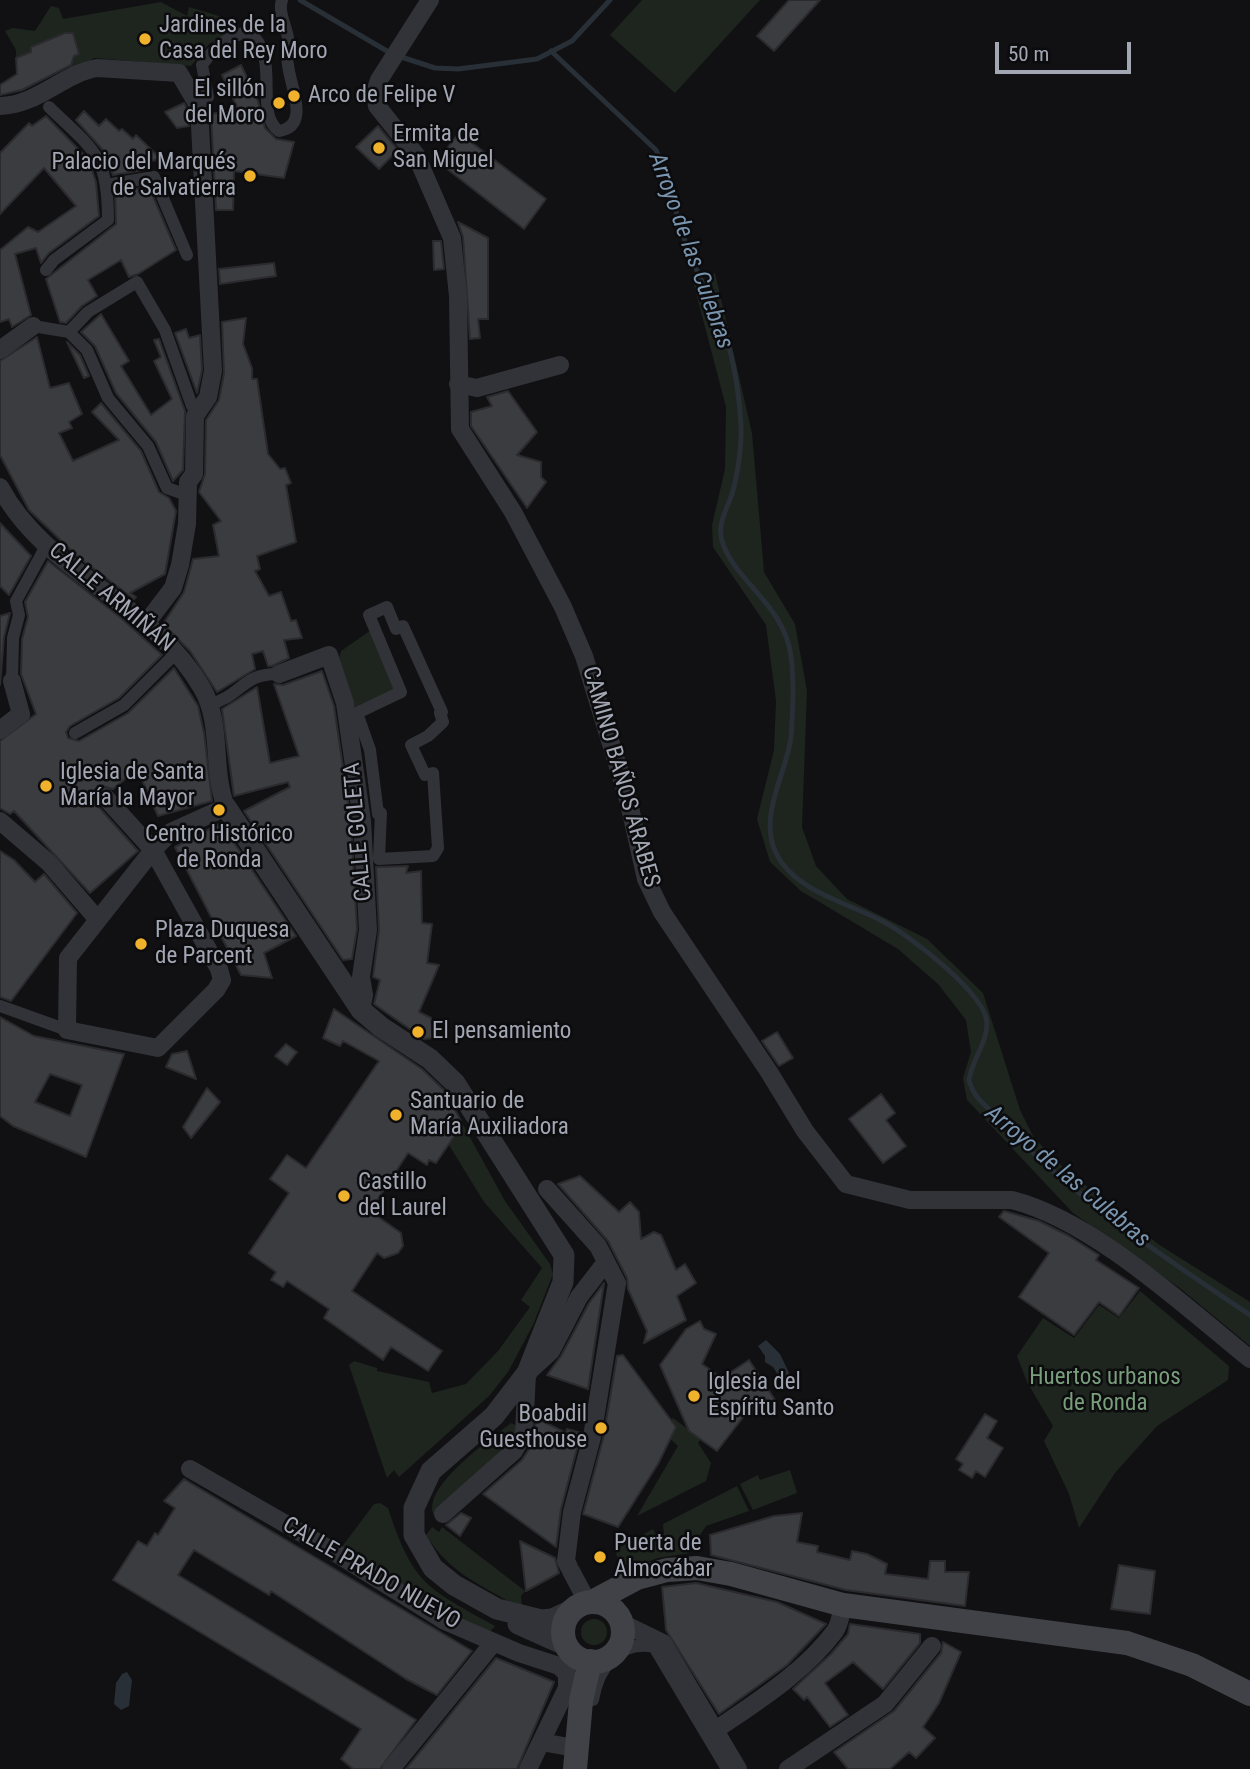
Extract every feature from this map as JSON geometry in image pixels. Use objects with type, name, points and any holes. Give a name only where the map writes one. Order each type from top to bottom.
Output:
[{"type":"main road","points":[[578,1762],[572,1657],[564,1626],[584,1605],[637,1578],[667,1570],[697,1568],[731,1574],[844,1605],[1128,1643],[1192,1665],[1250,1694]]},
{"type":"main road","points":[[572,1657],[609,1657],[616,1651],[621,1643],[621,1621],[646,1583],[667,1570]]},
{"type":"main road","points":[[584,1605],[609,1607],[621,1621]]},
{"type":"street","points":[[198,107],[208,97],[202,65],[215,48],[239,34],[249,32],[258,42],[266,64],[267,104],[272,125],[279,131],[293,124],[297,114],[287,63],[288,38],[281,3]]},
{"type":"street","name":"CAMINO BAÑOS ÁRABES","points":[[426,6],[379,80],[375,92],[382,117],[405,139],[416,155],[452,239],[458,296],[460,429],[513,512],[563,607],[584,656],[628,799],[646,879],[662,912],[835,1173],[846,1184],[910,1200],[1012,1200],[1026,1203],[1091,1236],[1250,1359]]},
{"type":"street","points":[[0,106],[32,100],[86,70],[97,68],[179,73],[198,107],[213,370],[208,397],[195,416],[194,474],[188,482],[187,524],[173,588],[147,622]]},
{"type":"street","points":[[46,270],[54,260],[108,220],[103,165],[96,153],[49,107]]},
{"type":"street","points":[[106,185],[154,177],[187,255]]},
{"type":"street","points":[[69,331],[88,312],[137,282],[165,330],[192,406]]},
{"type":"street","points":[[0,350],[33,326],[69,331],[87,350],[108,398],[148,446],[167,488],[187,495]]},
{"type":"street","points":[[458,384],[487,387],[560,365]]},
{"type":"street","name":"CALLE ARMIÑÁN","points":[[0,487],[25,527],[147,622],[177,652],[210,704],[219,791],[226,807],[361,1010],[381,1027],[430,1059],[455,1083],[564,1255],[566,1270],[527,1373],[494,1416],[431,1471],[414,1508],[414,1535],[433,1568],[454,1585],[497,1609]]},
{"type":"street","points":[[0,730],[21,714],[12,681],[13,638],[19,615],[16,601],[47,546]]},
{"type":"street","points":[[387,607],[396,629],[403,626],[442,712],[443,722],[428,736],[411,745],[425,775],[433,773],[438,848],[433,856],[379,859],[381,813],[378,814],[370,750],[357,713],[401,692],[369,615],[387,607]]},
{"type":"street","points":[[75,733],[124,705],[177,652]]},
{"type":"street","name":"CALLE GOLETA","points":[[279,674],[329,655],[345,703],[362,821],[368,930],[361,977],[364,995],[361,1010]]},
{"type":"street","points":[[210,704],[221,702],[258,674],[279,674]]},
{"type":"street","points":[[2,1008],[66,1030],[158,1048],[222,980],[219,969],[153,850],[104,797]]},
{"type":"street","points":[[66,1030],[68,957],[153,850],[171,832],[226,807]]},
{"type":"street","points":[[0,821],[49,863],[98,920]]},
{"type":"street","points":[[497,1609],[541,1620],[552,1619],[584,1605],[565,1561],[572,1512],[592,1437],[617,1283],[598,1246],[547,1189]]},
{"type":"street","points":[[443,1514],[514,1451],[524,1433],[527,1373],[551,1351],[579,1297],[606,1262]]},
{"type":"street","name":"CALLE PRADO NUEVO","points":[[190,1469],[331,1550],[445,1621],[494,1642],[572,1657]]},
{"type":"street","points":[[713,1731],[757,1702],[820,1648],[837,1628],[844,1605]]},
{"type":"street","points":[[497,1609],[509,1620],[572,1657],[567,1674],[567,1688],[528,1769]]},
{"type":"street","points":[[621,1621],[663,1643],[737,1769]]},
{"type":"street","points":[[391,1769],[494,1642]]},
{"type":"street","points":[[541,1742],[578,1762],[594,1692],[603,1670],[625,1649],[639,1644],[654,1647],[727,1769]]},
{"type":"street","points":[[788,1769],[884,1704],[932,1646]]},
{"type":"green space","points":[[642,0],[760,0],[675,93],[610,35]]},
{"type":"green space","name":"Jardines de la Casa del Rey Moro","points":[[161,2],[187,16],[189,7],[219,16],[240,28],[209,44],[191,66],[94,58],[68,75],[71,57],[79,54],[73,33],[64,33],[32,47],[31,52],[16,58],[16,50],[5,31],[13,28],[35,31],[51,6],[59,8],[63,19]]},
{"type":"green space","points":[[715,273],[752,433],[764,572],[795,624],[807,691],[802,827],[816,866],[847,899],[927,939],[983,993],[1020,1110],[1034,1138],[1063,1167],[1158,1244],[1250,1302],[1250,1346],[1181,1289],[1073,1213],[967,1100],[963,1078],[971,1052],[966,1020],[938,984],[898,949],[801,891],[770,862],[757,819],[774,750],[776,701],[766,625],[713,547],[712,525],[725,469],[726,407],[694,285]]},
{"type":"green space","points":[[374,628],[401,692],[357,713],[339,658],[341,651]]},
{"type":"green space","points":[[461,1121],[505,1201],[550,1264],[553,1274],[533,1325],[508,1372],[489,1396],[399,1477],[394,1470],[387,1478],[349,1365],[354,1361],[377,1368],[377,1371],[429,1382],[432,1393],[466,1384],[498,1351],[530,1307],[521,1300],[542,1268],[484,1202],[449,1145],[455,1135],[446,1129]]},
{"type":"green space","name":"Huertos urbanos de Ronda","points":[[1140,1291],[1229,1366],[1228,1380],[1157,1426],[1115,1473],[1079,1528],[1069,1494],[1044,1441],[1053,1426],[1027,1382],[1017,1356],[1043,1318],[1074,1338],[1099,1305],[1119,1318]]},
{"type":"green space","points":[[673,1418],[701,1439],[698,1443],[711,1463],[706,1481],[637,1516],[678,1446],[660,1430]]},
{"type":"green space","points":[[511,1423],[522,1428],[519,1435],[456,1499],[434,1515],[433,1504],[437,1491],[447,1478],[460,1464]]},
{"type":"green space","points":[[790,1470],[797,1493],[753,1510],[740,1484],[758,1475],[760,1480]]},
{"type":"green space","points":[[737,1486],[749,1511],[706,1526],[689,1553],[658,1558],[628,1569],[620,1566],[615,1550],[653,1529],[656,1535],[664,1534],[663,1524]]},
{"type":"green space","points":[[380,1503],[388,1508],[406,1554],[425,1582],[495,1626],[488,1634],[446,1614],[341,1548],[374,1504]]},
{"type":"green space","points":[[432,1527],[439,1532],[442,1527],[525,1591],[521,1596],[522,1606],[513,1604],[454,1567],[426,1535]]},
{"type":"green space","points":[[594,1619],[603,1623],[607,1632],[603,1641],[594,1645],[585,1641],[581,1632],[585,1623]]},
{"type":"shaded area","points":[[766,1340],[780,1354],[790,1375],[782,1381],[773,1367],[765,1362],[765,1356],[758,1346]]},
{"type":"shaded area","points":[[127,1672],[132,1680],[129,1706],[121,1710],[114,1704],[116,1683],[122,1674]]},
{"type":"building","points":[[789,0],[820,0],[774,51],[757,36]]},
{"type":"building","points":[[65,33],[73,33],[79,54],[74,56],[71,65],[22,90],[0,95],[0,85],[17,74],[16,58],[31,52],[31,47]]},
{"type":"building","points":[[241,65],[258,101],[265,128],[276,139],[294,142],[284,178],[234,171],[233,210],[216,210],[211,114],[238,109],[222,75]]},
{"type":"building","points":[[184,103],[188,110],[189,126],[177,128],[165,112]]},
{"type":"building","points":[[84,111],[99,126],[106,119],[133,139],[136,135],[160,158],[142,165],[144,170],[113,175],[102,149],[76,120]]},
{"type":"building","points":[[46,116],[88,159],[96,182],[99,216],[49,253],[41,263],[36,248],[15,254],[31,315],[12,327],[9,319],[0,322],[0,250],[28,227],[38,232],[76,206],[44,168],[0,214],[0,153],[29,123],[32,126]]},
{"type":"building","name":"Ermita de San Miguel","points":[[378,126],[398,150],[379,169],[356,147]]},
{"type":"building","points":[[459,133],[546,199],[524,229],[437,161]]},
{"type":"building","points":[[149,187],[176,250],[138,274],[129,277],[121,260],[88,280],[97,296],[82,306],[66,323],[60,322],[46,279],[116,224],[115,192]]},
{"type":"building","points":[[458,222],[488,238],[488,319],[478,319],[480,338],[470,339],[463,237]]},
{"type":"building","points":[[433,241],[441,241],[444,269],[434,270]]},
{"type":"building","points":[[274,263],[276,276],[220,284],[219,269]]},
{"type":"building","points":[[101,314],[129,361],[121,366],[151,415],[172,399],[154,361],[161,357],[154,340],[159,339],[185,411],[183,470],[173,481],[156,442],[116,393],[95,346],[81,332]]},
{"type":"building","points":[[246,318],[243,344],[252,368],[252,379],[257,379],[268,454],[280,469],[285,468],[291,483],[286,485],[296,542],[257,556],[260,569],[255,571],[269,596],[281,592],[291,621],[296,620],[302,638],[284,640],[289,658],[272,666],[268,666],[263,651],[252,654],[255,669],[217,692],[190,651],[163,624],[184,592],[193,559],[219,556],[213,525],[221,521],[199,492],[205,474],[206,420],[219,400],[224,373],[222,322]]},
{"type":"building","points":[[186,329],[189,338],[200,335],[202,370],[197,393],[175,333]]},
{"type":"building","points":[[37,337],[50,388],[69,383],[82,414],[69,422],[72,428],[59,433],[73,461],[119,440],[92,412],[101,403],[141,451],[159,492],[169,498],[176,511],[165,574],[130,593],[136,597],[134,599],[78,557],[29,510],[0,455],[0,361]]},
{"type":"building","points":[[67,342],[80,355],[89,376],[84,378]]},
{"type":"building","points":[[508,391],[537,432],[517,455],[541,462],[541,477],[546,482],[527,508],[471,426],[471,412],[492,406],[487,397]]},
{"type":"building","points":[[0,523],[31,556],[9,595],[0,586]]},
{"type":"building","points":[[48,561],[121,618],[162,655],[119,698],[70,726],[66,732],[68,738],[79,741],[128,713],[174,668],[198,706],[204,733],[212,801],[158,816],[137,769],[113,789],[103,786],[97,789],[94,799],[96,804],[138,851],[90,893],[14,811],[10,814],[0,808],[0,741],[36,714],[21,674],[22,639],[28,617],[25,602]]},
{"type":"building","points":[[10,613],[4,637],[0,685],[0,616]]},
{"type":"building","points":[[322,671],[334,706],[351,822],[357,929],[352,959],[343,960],[244,811],[290,787],[288,782],[234,796],[222,709],[257,687],[270,763],[299,756],[274,684],[283,685]]},
{"type":"building","points":[[221,823],[296,936],[264,953],[272,978],[241,975],[175,847]]},
{"type":"building","points":[[0,851],[14,860],[35,882],[44,874],[77,913],[11,1001],[0,997]]},
{"type":"building","points":[[408,866],[406,873],[421,871],[422,923],[432,924],[427,963],[439,965],[419,1012],[431,1018],[433,1038],[424,1039],[374,1004],[380,980],[373,977],[379,930],[376,867]]},
{"type":"building","points":[[334,1009],[422,1069],[445,1091],[461,1121],[446,1129],[455,1135],[436,1163],[429,1160],[427,1165],[408,1153],[370,1211],[401,1233],[403,1246],[398,1253],[384,1258],[377,1253],[352,1291],[442,1351],[428,1371],[391,1347],[383,1360],[324,1318],[329,1309],[287,1281],[283,1287],[271,1280],[276,1272],[249,1253],[289,1193],[270,1179],[287,1155],[306,1168],[379,1061],[343,1041],[340,1046],[323,1038]]},
{"type":"building","points":[[0,1017],[34,1036],[124,1054],[86,1157],[13,1126],[0,1116]],"holes":[[[50,1074],[82,1085],[70,1116],[35,1102]]]},
{"type":"building","points":[[777,1032],[793,1058],[779,1066],[762,1041]]},
{"type":"building","points":[[286,1044],[297,1052],[287,1065],[275,1056]]},
{"type":"building","points":[[187,1051],[196,1079],[166,1067],[172,1054]]},
{"type":"building","points":[[207,1088],[220,1102],[191,1138],[183,1127]]},
{"type":"building","points":[[881,1094],[895,1113],[886,1120],[906,1146],[883,1163],[849,1119]]},
{"type":"building","points":[[580,1176],[619,1212],[630,1202],[639,1212],[641,1239],[654,1232],[661,1235],[676,1270],[685,1264],[696,1283],[677,1296],[686,1320],[644,1343],[647,1331],[628,1289],[627,1278],[608,1241],[558,1184]]},
{"type":"building","points":[[1004,1211],[1039,1221],[1069,1236],[1099,1255],[1096,1260],[1139,1288],[1119,1316],[1099,1302],[1074,1335],[1019,1297],[1049,1253],[999,1217]]},
{"type":"building","points":[[604,1283],[588,1389],[547,1375],[561,1356],[589,1303]]},
{"type":"building","name":"Iglesia del Espíritu Santo","points":[[700,1321],[704,1329],[716,1334],[702,1364],[722,1378],[749,1360],[775,1400],[756,1414],[744,1416],[717,1451],[689,1431],[660,1365],[686,1329]]},
{"type":"building","points":[[623,1355],[676,1427],[658,1464],[618,1527],[583,1514],[603,1439],[617,1356]]},
{"type":"building","points":[[985,1414],[997,1421],[987,1438],[1003,1448],[985,1477],[976,1471],[972,1478],[959,1470],[963,1464],[956,1459]]},
{"type":"building","points":[[536,1418],[566,1433],[567,1429],[581,1433],[561,1509],[556,1547],[483,1494],[522,1460],[533,1443]]},
{"type":"building","points":[[184,1479],[472,1651],[437,1695],[406,1679],[271,1591],[269,1595],[194,1550],[178,1575],[416,1720],[380,1769],[353,1769],[341,1759],[361,1729],[113,1580],[138,1541],[147,1546],[155,1533],[158,1535],[175,1508],[164,1501]]},
{"type":"building","points":[[461,1513],[471,1518],[460,1536],[446,1525]]},
{"type":"building","points":[[802,1513],[797,1542],[818,1546],[817,1552],[850,1560],[852,1551],[867,1554],[887,1564],[885,1574],[928,1579],[930,1561],[945,1561],[945,1572],[969,1572],[965,1606],[846,1590],[711,1555],[710,1535],[774,1516]]},
{"type":"building","points":[[520,1541],[555,1558],[559,1573],[526,1591]]},
{"type":"building","points":[[1119,1565],[1155,1571],[1150,1614],[1111,1609]]},
{"type":"building","points":[[696,1583],[777,1602],[826,1624],[787,1665],[719,1714],[666,1630],[662,1587]]},
{"type":"building","points":[[850,1624],[920,1634],[920,1643],[883,1689],[853,1662],[825,1683],[848,1715],[830,1727],[807,1697],[804,1700],[793,1689],[831,1654],[848,1634]]},
{"type":"building","points":[[943,1642],[961,1652],[939,1703],[923,1727],[935,1738],[916,1758],[909,1752],[890,1769],[848,1769],[834,1752],[894,1711],[941,1653]]},
{"type":"building","points":[[496,1658],[554,1682],[517,1769],[406,1769]]},
{"type":"waterway","points":[[300,0],[392,54],[435,68],[458,69],[537,59],[572,41],[610,0]]},
{"type":"waterway","name":"Arroyo de las Culebras","points":[[551,51],[656,150],[680,227],[729,348],[738,391],[741,441],[734,486],[722,523],[722,541],[737,569],[779,622],[787,638],[792,666],[791,737],[775,795],[770,825],[776,853],[796,878],[824,895],[896,929],[961,982],[983,1011],[987,1023],[985,1038],[969,1080],[978,1098],[1057,1175],[1088,1200],[1152,1249],[1250,1315]]},
{"type":"place","name":"Jardines de la Casa del Rey Moro","points":[[145,39]]},
{"type":"place","name":"Arco de Felipe V","points":[[294,96]]},
{"type":"place","name":"El sillón del Moro","points":[[279,103]]},
{"type":"place","name":"Ermita de San Miguel","points":[[379,148]]},
{"type":"place","name":"Palacio del Marqués de Salvatierra","points":[[250,176]]},
{"type":"place","name":"Iglesia de Santa María la Mayor","points":[[46,786]]},
{"type":"place","name":"Centro Histórico de Ronda","points":[[219,810]]},
{"type":"place","name":"Plaza Duquesa de Parcent","points":[[141,944]]},
{"type":"place","name":"El pensamiento","points":[[418,1032]]},
{"type":"place","name":"Santuario de María Auxiliadora","points":[[396,1115]]},
{"type":"place","name":"Castillo del Laurel","points":[[344,1196]]},
{"type":"place","name":"Iglesia del Espíritu Santo","points":[[694,1396]]},
{"type":"place","name":"Boabdil Guesthouse","points":[[601,1428]]},
{"type":"place","name":"Puerta de Almocábar","points":[[600,1557]]}]
